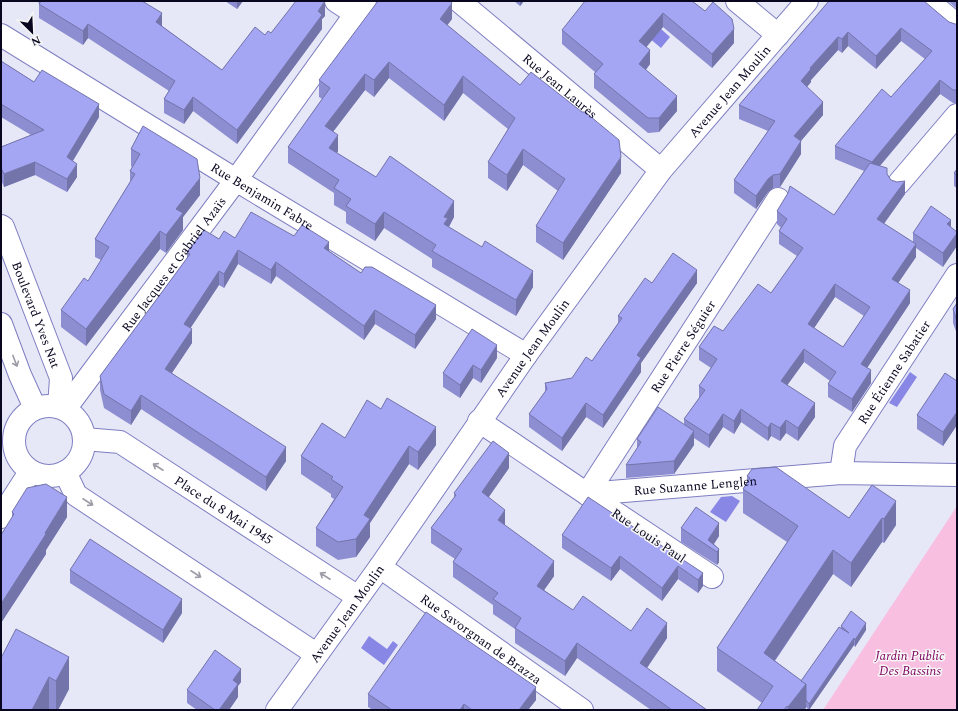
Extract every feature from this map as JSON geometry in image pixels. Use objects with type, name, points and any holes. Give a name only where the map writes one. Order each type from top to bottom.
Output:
[{"type":"street","points":[[336,1],[360,7]]},
{"type":"street","name":"Rue Jean Laurès","points":[[458,1],[661,170]]},
{"type":"street","points":[[737,1],[778,35]]},
{"type":"street","name":"Avenue Jean Moulin","points":[[276,710],[380,567],[479,421],[526,355],[661,170],[807,1]]},
{"type":"street","points":[[928,1],[957,25]]},
{"type":"street","name":"Rue Jacques et Gabriel Azaïs","points":[[62,408],[236,180],[360,7]]},
{"type":"street","name":"Rue Benjamin Fabre","points":[[1,35],[236,180],[526,355]]},
{"type":"street","points":[[899,183],[957,115]]},
{"type":"street","name":"Rue Pierre Séguier","points":[[587,494],[778,199]]},
{"type":"street","name":"Boulevard Yves Nat","points":[[1,226],[61,378],[62,408]]},
{"type":"street","name":"Rue Étienne Sabatier","points":[[841,473],[845,446],[957,275]]},
{"type":"street","points":[[1,324],[35,408]]},
{"type":"street","points":[[47,405],[62,408],[75,416],[82,427],[84,439],[82,452],[76,464],[65,472],[54,476],[42,476],[30,472],[21,463],[7,438],[24,415],[35,408],[47,405]]},
{"type":"street","points":[[479,421],[587,494]]},
{"type":"street","name":"Place du 8 Mai 1945","points":[[84,439],[120,442],[358,597]]},
{"type":"street","points":[[1,517],[30,472]]},
{"type":"street","points":[[65,472],[76,495],[316,654]]},
{"type":"street","name":"Rue Suzanne Lenglen","points":[[587,494],[841,473],[957,475]]},
{"type":"street","name":"Rue Louis Paul","points":[[587,494],[712,577]]},
{"type":"street","name":"Rue Savorgnan de Brazza","points":[[380,567],[575,708]]},
{"type":"green space","name":"Jardin Public Des Bassins","points":[[957,506],[957,710],[823,710]]},
{"type":"shaded area","points":[[651,20],[670,37],[661,48],[642,32]]},
{"type":"shaded area","points":[[910,372],[917,377],[897,407],[889,403]]},
{"type":"shaded area","points":[[732,496],[740,501],[726,522],[710,512],[721,497]]},
{"type":"shaded area","points":[[369,636],[387,649],[393,641],[398,645],[384,665],[361,648]]},
{"type":"building","points":[[41,1],[142,1],[162,13],[156,22],[222,70],[255,27],[265,35],[268,31],[271,33],[296,1],[325,1],[318,11],[322,15],[237,130],[193,97],[184,110],[164,99],[175,81],[88,24],[83,31],[39,4]]},
{"type":"building","points":[[378,1],[450,1],[452,3],[440,19],[520,85],[531,72],[582,112],[585,112],[619,140],[621,157],[563,243],[536,226],[565,179],[523,149],[507,175],[488,162],[515,118],[463,76],[444,105],[389,62],[374,80],[365,74],[325,126],[338,135],[329,148],[376,177],[390,156],[454,201],[444,217],[448,218],[444,224],[482,247],[485,241],[533,271],[516,300],[432,251],[436,245],[384,212],[375,224],[346,206],[351,199],[334,188],[339,180],[288,147],[330,88],[319,80]]},
{"type":"building","points":[[585,1],[692,1],[705,11],[713,2],[732,19],[734,29],[712,54],[663,13],[639,41],[650,50],[639,64],[677,96],[659,118],[648,118],[594,74],[603,64],[562,30]]},
{"type":"building","points":[[829,1],[924,1],[949,22],[957,24],[957,90],[953,90],[940,80],[872,162],[835,146],[882,89],[891,97],[932,51],[901,28],[876,56],[848,32],[842,39],[838,37],[810,68],[811,69],[801,81],[823,102],[794,136],[801,141],[780,174],[773,175],[768,179],[756,196],[734,180],[775,121],[739,105]]},
{"type":"building","points":[[1,61],[34,82],[42,70],[99,104],[67,157],[77,164],[67,179],[35,162],[4,174],[1,168],[1,147],[44,130],[1,104]]},
{"type":"building","points":[[143,126],[197,159],[200,178],[176,209],[183,213],[166,235],[160,231],[86,329],[61,310],[84,278],[88,281],[109,247],[95,239],[135,174],[130,171],[140,154],[131,149]]},
{"type":"building","points":[[870,163],[887,168],[887,174],[891,180],[897,182],[905,181],[877,219],[916,244],[892,279],[910,290],[861,364],[871,370],[852,399],[828,384],[836,372],[804,349],[781,381],[815,403],[798,428],[786,420],[780,428],[771,423],[768,428],[741,409],[734,421],[723,414],[709,435],[684,419],[705,390],[699,386],[717,359],[699,347],[714,326],[723,331],[758,284],[771,293],[803,248],[779,231],[787,219],[777,211],[788,193],[790,186],[834,215]],"holes":[[[835,284],[870,307],[843,347],[808,324]]]},
{"type":"building","points":[[931,206],[951,220],[947,224],[957,232],[943,253],[913,233]]},
{"type":"building","points":[[251,212],[294,236],[302,225],[329,242],[324,248],[361,273],[365,267],[372,267],[436,305],[415,335],[375,310],[364,326],[276,262],[271,270],[238,250],[224,274],[219,271],[184,324],[192,329],[165,369],[286,447],[266,477],[141,395],[131,411],[104,394],[100,376],[190,254],[187,252],[204,230],[219,239],[224,231],[235,238]]},
{"type":"building","points":[[673,253],[697,270],[637,355],[641,358],[603,415],[586,403],[562,438],[529,414],[547,389],[545,383],[572,378],[586,357],[592,361],[622,318],[618,316],[645,278],[652,283]]},
{"type":"building","points":[[957,303],[957,321],[953,309]]},
{"type":"building","points":[[472,329],[497,345],[481,370],[473,365],[460,385],[443,373]]},
{"type":"building","points":[[945,373],[957,381],[957,412],[943,432],[917,415]]},
{"type":"building","points":[[387,398],[436,427],[418,452],[409,446],[364,515],[370,519],[356,539],[338,542],[316,528],[343,487],[331,479],[333,477],[301,456],[322,423],[345,438],[367,400],[381,409]]},
{"type":"building","points":[[658,407],[694,431],[674,461],[626,465],[641,442],[637,439]]},
{"type":"building","points":[[493,441],[509,453],[482,492],[505,510],[498,520],[554,561],[537,586],[573,610],[583,596],[631,631],[647,608],[667,623],[640,663],[707,710],[672,710],[577,643],[565,661],[515,628],[521,618],[493,599],[498,593],[453,562],[462,549],[431,528],[456,495],[454,493]]},
{"type":"building","points":[[776,467],[849,518],[872,485],[896,501],[884,519],[882,518],[851,563],[833,550],[764,653],[806,684],[784,710],[757,710],[773,686],[717,648],[798,526],[743,489],[750,478],[747,476],[752,469]]},
{"type":"building","points":[[46,484],[67,497],[45,533],[46,534],[1,604],[1,535],[14,514],[12,512],[27,488]]},
{"type":"building","points":[[588,497],[703,573],[698,580],[678,566],[662,588],[620,556],[611,568],[562,535]]},
{"type":"building","points":[[696,507],[719,523],[708,540],[719,549],[717,552],[681,528]]},
{"type":"building","points":[[90,539],[182,599],[163,630],[70,570]]},
{"type":"building","points":[[851,611],[866,623],[809,704],[806,700],[806,684],[801,681],[839,627],[849,633],[841,626]]},
{"type":"building","points":[[426,612],[536,687],[519,710],[472,710],[464,704],[460,710],[392,710],[368,694]]},
{"type":"building","points":[[16,629],[69,657],[56,681],[49,677],[32,710],[1,710],[1,658]]},
{"type":"building","points":[[215,650],[241,669],[233,680],[238,684],[219,710],[215,710],[187,690]]}]
